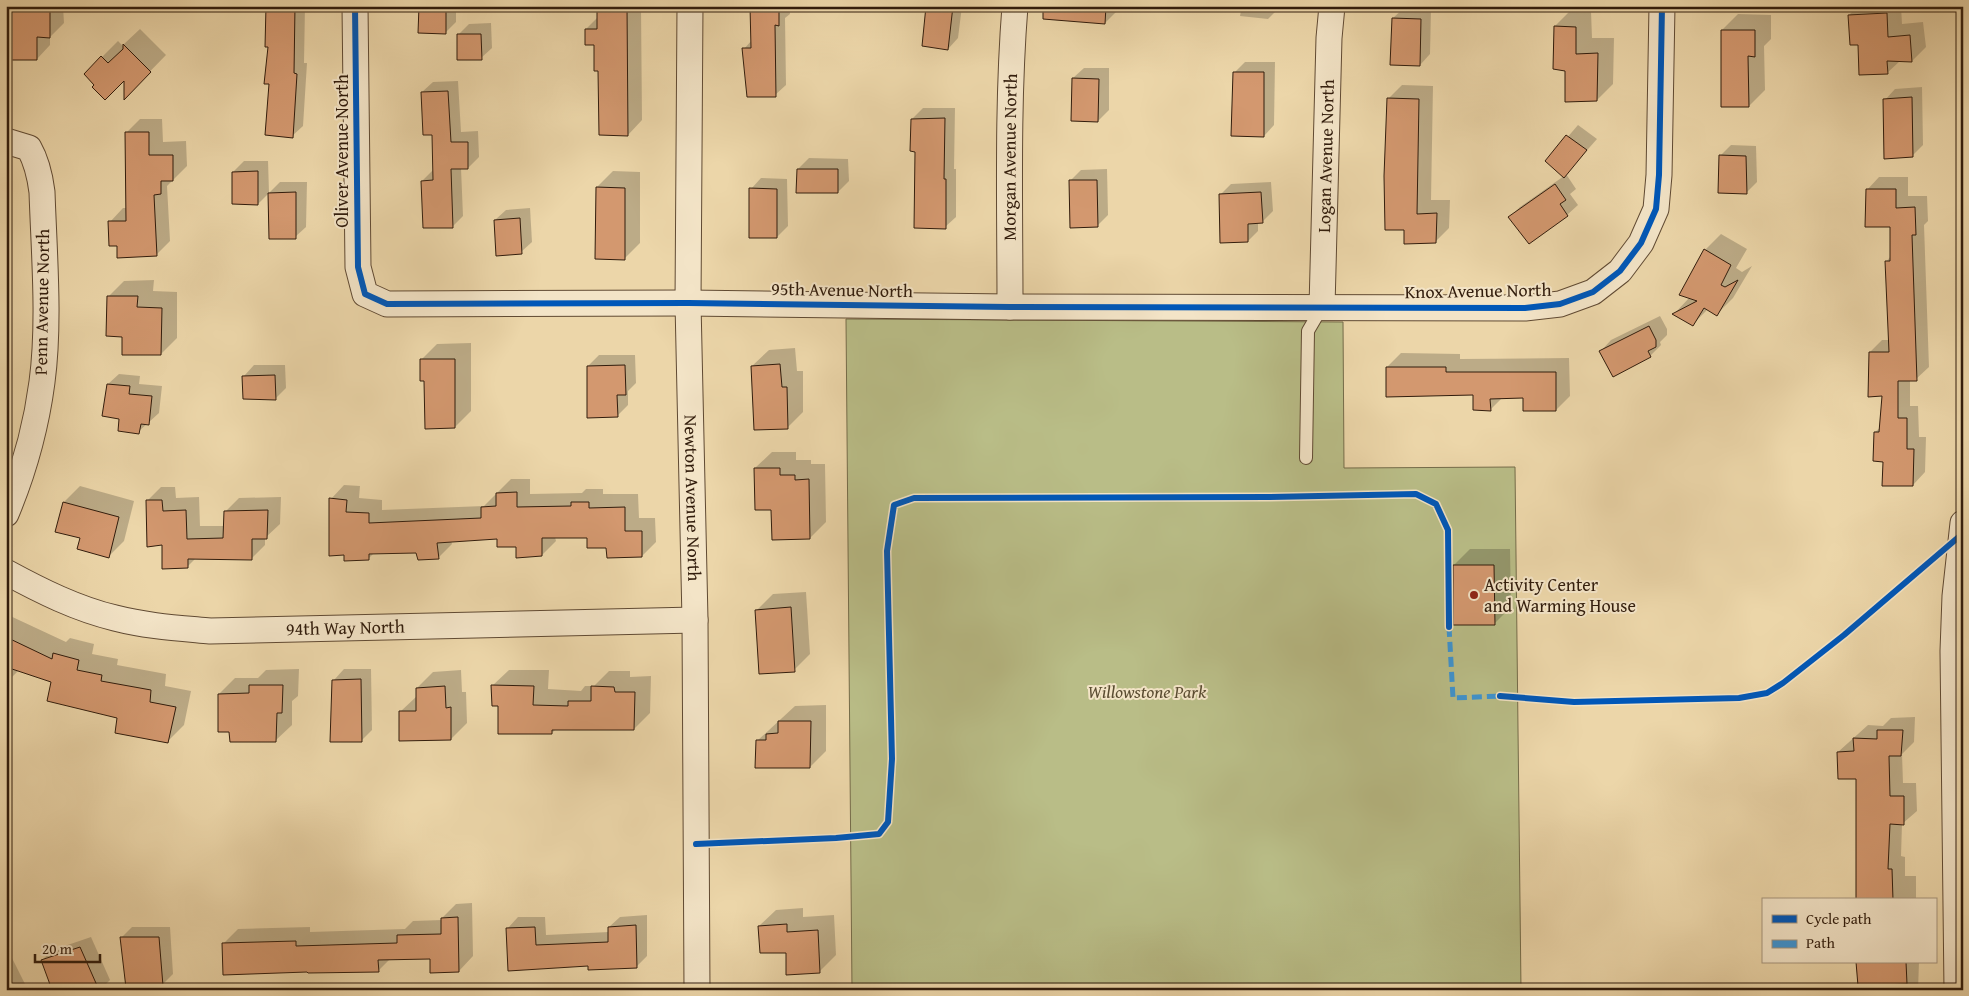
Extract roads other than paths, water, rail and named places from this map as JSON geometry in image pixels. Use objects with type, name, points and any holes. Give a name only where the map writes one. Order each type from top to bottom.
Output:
[{"type":"street","name":"Oliver Avenue North","points":[[356,6],[358,267],[365,294]]},
{"type":"street","name":"Newton Avenue North","points":[[690,6],[688,303],[695,620],[697,990]]},
{"type":"street","name":"Morgan Avenue North","points":[[1010,307],[1011,127],[1015,6]]},
{"type":"street","name":"Logan Avenue North","points":[[1322,307],[1328,47],[1332,6]]},
{"type":"street","name":"Knox Avenue North","points":[[1322,307],[1525,308],[1560,304],[1593,292],[1620,271],[1641,243],[1656,209],[1659,175],[1662,6]]},
{"type":"street","name":"Penn Avenue North","points":[[6,514],[18,484],[33,433],[42,381],[45,327],[40,175],[36,159],[18,144]]},
{"type":"street","name":"95th Avenue North","points":[[365,294],[387,304],[688,303],[1010,307],[1322,307]]},
{"type":"street","points":[[1957,990],[1959,729],[1953,651],[1954,596],[1963,523]]},
{"type":"street","name":"94th Way North","points":[[6,572],[67,603],[114,618],[161,627],[210,631],[695,620]]},
{"type":"lane","points":[[1306,458],[1308,331],[1322,307]]},
{"type":"place","name":"Activity Center and Warming House","points":[[1474,595]]},
{"type":"park label","name":"Willowstone Park","points":[[1147,692]]}]
